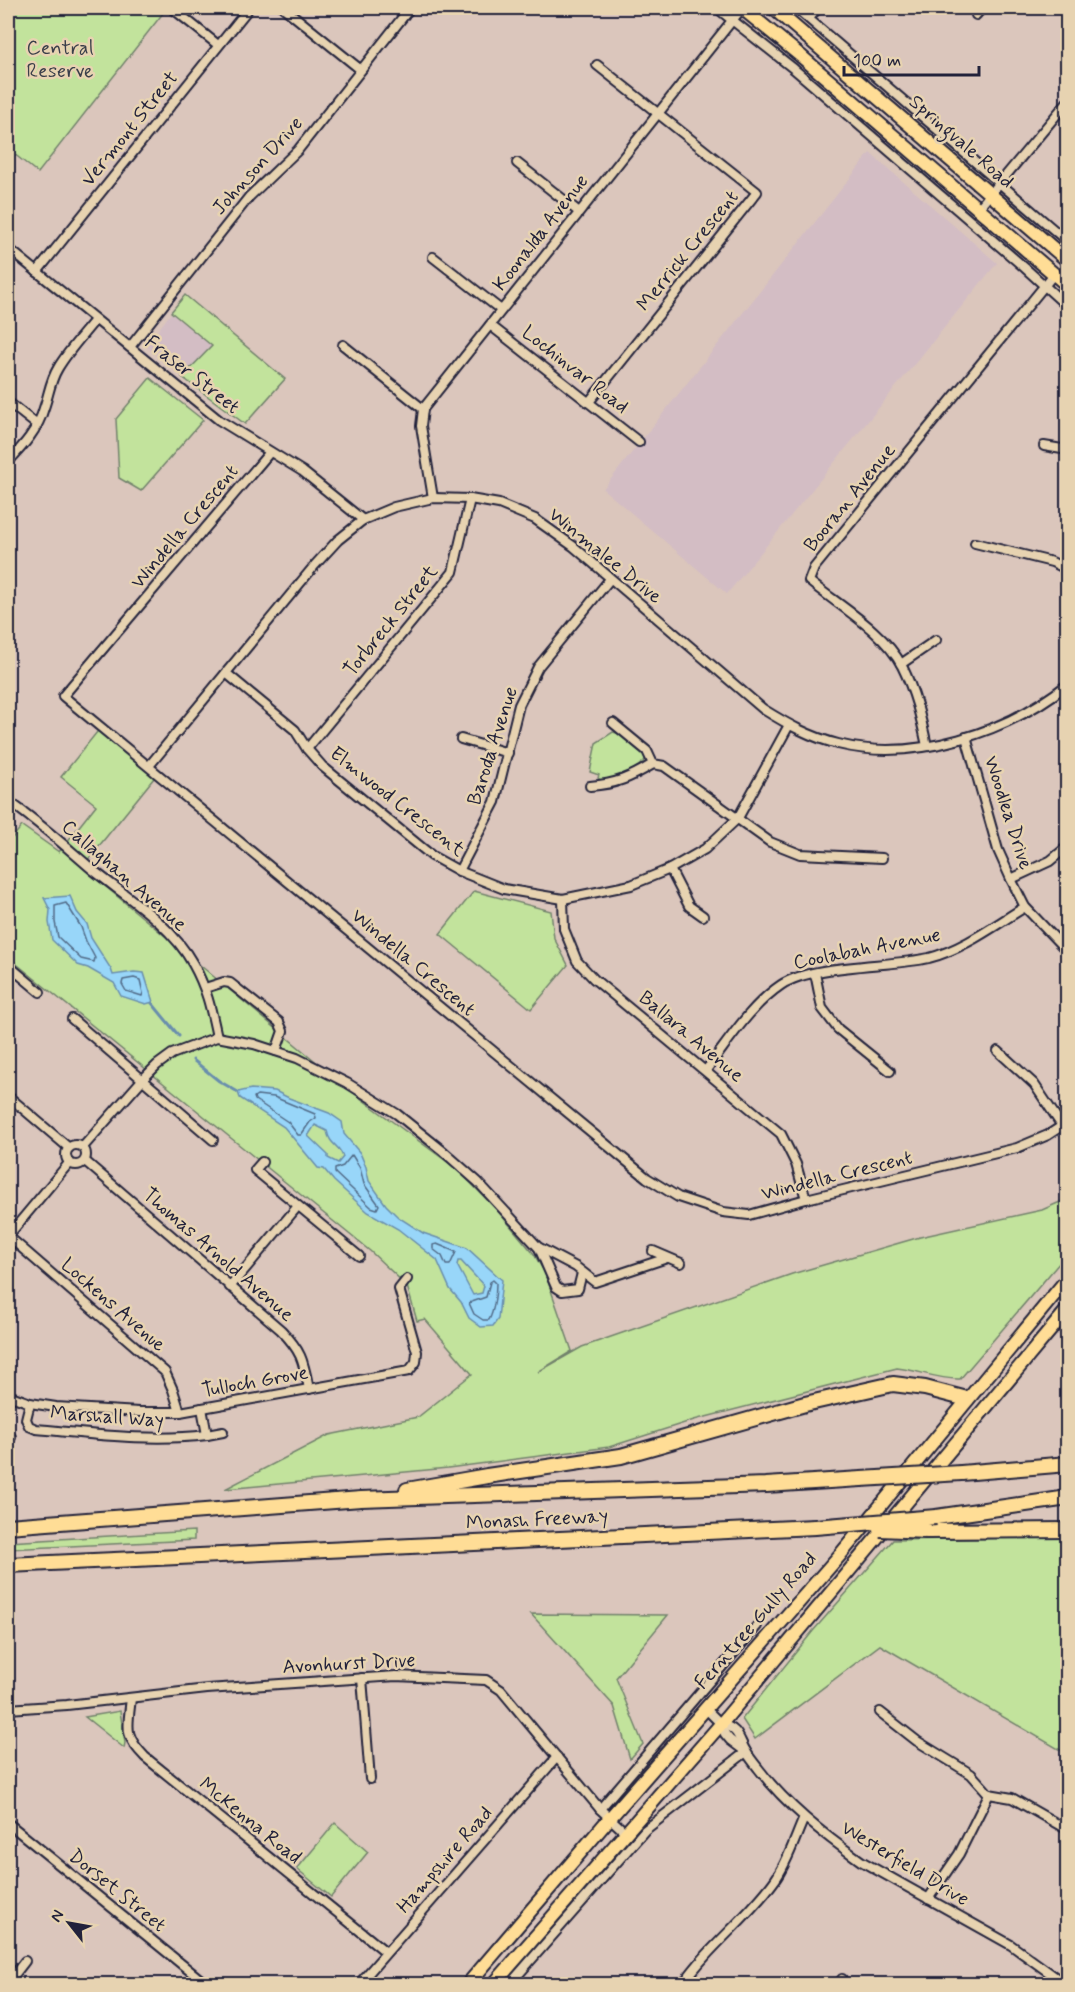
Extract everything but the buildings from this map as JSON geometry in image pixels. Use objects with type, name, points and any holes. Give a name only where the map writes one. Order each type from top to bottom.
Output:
[{"type":"highway","points":[[361,1499],[487,1476],[621,1456],[805,1404],[893,1384],[925,1388],[967,1399]]},
{"type":"highway","name":"Monash Freeway","points":[[8,1527],[361,1499],[765,1485],[1068,1464]]},
{"type":"highway","name":"Monash Freeway","points":[[8,1565],[815,1527],[936,1517],[1068,1498]]},
{"type":"highway","points":[[815,1527],[927,1531],[1068,1530]]},
{"type":"main road","name":"Springvale Road","points":[[742,8],[793,49],[1068,286]]},
{"type":"main road","name":"Springvale Road","points":[[773,8],[1068,261]]},
{"type":"main road","name":"Ferntree Gully Road","points":[[468,1984],[840,1554],[1068,1278]]},
{"type":"main road","name":"Ferntree Gully Road","points":[[494,1984],[721,1724],[1068,1309]]},
{"type":"street","points":[[172,8],[218,45]]},
{"type":"street","name":"Vermont Street","points":[[37,272],[249,8]]},
{"type":"street","points":[[284,8],[361,70]]},
{"type":"street","name":"Johnson Drive","points":[[130,347],[249,197],[298,150],[410,8]]},
{"type":"street","points":[[717,8],[794,69],[1068,307]]},
{"type":"street","name":"Koonalda Avenue","points":[[423,409],[742,8]]},
{"type":"street","name":"Springvale Road","points":[[796,8],[1068,242]]},
{"type":"street","points":[[809,18],[818,8]]},
{"type":"street","points":[[976,15],[982,8]]},
{"type":"street","points":[[597,65],[658,113]]},
{"type":"street","points":[[978,209],[1068,101]]},
{"type":"street","name":"Merrick Crescent","points":[[589,402],[757,192],[658,113]]},
{"type":"street","points":[[517,163],[579,212]]},
{"type":"street","name":"Springvale Road","points":[[945,200],[959,193]]},
{"type":"street","name":"Fraser Street","points":[[8,248],[219,420],[315,481],[363,520]]},
{"type":"street","points":[[433,257],[501,310]]},
{"type":"street","name":"Booran Avenue","points":[[927,746],[918,702],[901,664],[868,627],[809,581],[814,568],[1054,274]]},
{"type":"street","points":[[8,462],[27,442],[37,425],[44,409],[50,384],[59,366],[95,320]]},
{"type":"street","name":"Lochinvar Road","points":[[490,325],[639,442]]},
{"type":"street","points":[[343,345],[423,409],[421,426],[433,498]]},
{"type":"street","points":[[8,402],[37,425]]},
{"type":"street","points":[[1044,446],[1068,450]]},
{"type":"street","name":"Windella Crescent","points":[[270,452],[63,696],[647,1178],[678,1197],[723,1212],[749,1215],[1017,1148],[1048,1135],[1065,1124]]},
{"type":"street","name":"Winmalee Drive","points":[[149,766],[338,540],[363,520],[394,507],[433,498],[499,504],[535,519],[573,546],[763,709],[816,738],[861,748],[885,750],[927,746],[966,737],[1002,725],[1052,697],[1068,684]]},
{"type":"street","name":"Torbreck Street","points":[[307,749],[453,572],[470,500]]},
{"type":"street","points":[[975,543],[1052,562],[1068,570]]},
{"type":"street","name":"Baroda Avenue","points":[[459,871],[495,802],[519,705],[538,667],[610,579]]},
{"type":"street","points":[[901,664],[936,640]]},
{"type":"street","name":"Elmwood Crescent","points":[[226,673],[295,730],[307,749],[322,766],[432,856],[459,871],[504,889],[563,899],[631,885],[670,869],[705,849],[738,818],[789,725]]},
{"type":"street","points":[[613,723],[647,751],[653,764]]},
{"type":"street","name":"Woodlea Drive","points":[[966,737],[998,850],[1011,879],[1025,907],[1068,952]]},
{"type":"street","points":[[461,739],[508,753]]},
{"type":"street","points":[[590,786],[612,784],[634,776],[653,764],[664,766],[770,842],[800,854],[882,858]]},
{"type":"street","name":"Callaghan Avenue","points":[[8,801],[168,930],[192,962],[205,988],[217,1037]]},
{"type":"street","points":[[1011,879],[1050,861],[1068,846]]},
{"type":"street","points":[[670,869],[689,906],[703,916]]},
{"type":"street","name":"Ballara Avenue","points":[[563,899],[564,929],[577,961],[594,979],[781,1134],[796,1164],[806,1199]]},
{"type":"street","name":"Coolabah Avenue","points":[[706,1070],[762,1000],[784,983],[815,973],[931,957],[963,945],[1025,907]]},
{"type":"street","points":[[8,965],[40,992]]},
{"type":"street","points":[[815,973],[822,1008],[838,1029],[890,1071]]},
{"type":"street","points":[[205,988],[224,982],[230,983],[279,1022],[283,1031],[276,1051]]},
{"type":"street","points":[[72,1019],[213,1140]]},
{"type":"street","points":[[83,1147],[142,1080],[172,1054],[217,1037],[254,1044],[297,1058],[347,1083],[397,1114],[443,1150],[478,1182],[538,1247],[556,1287],[562,1291],[578,1289],[667,1258]]},
{"type":"street","points":[[998,1051],[1034,1084],[1065,1124]]},
{"type":"street","points":[[8,1096],[69,1148]]},
{"type":"street","points":[[76,1145],[83,1147],[87,1154],[85,1161],[79,1165],[69,1163],[66,1156],[69,1148],[76,1145]]},
{"type":"street","name":"Thomas Arnold Avenue","points":[[85,1161],[292,1342],[302,1358],[309,1389]]},
{"type":"street","points":[[262,1162],[255,1170],[359,1256]]},
{"type":"street","points":[[8,1236],[69,1163]]},
{"type":"street","points":[[230,1287],[298,1206]]},
{"type":"street","name":"Lockens Avenue","points":[[8,1236],[165,1372],[180,1412]]},
{"type":"street","points":[[538,1247],[576,1267],[595,1282]]},
{"type":"street","points":[[652,1251],[681,1263]]},
{"type":"street","points":[[578,1289],[582,1273]]},
{"type":"street","name":"Tulloch Grove","points":[[8,1395],[30,1403],[68,1408],[180,1412],[408,1371],[416,1362],[417,1352],[399,1289],[407,1279]]},
{"type":"street","name":"Marshall Way","points":[[30,1403],[26,1419],[29,1426],[36,1429],[129,1437],[178,1438],[223,1432]]},
{"type":"street","points":[[202,1408],[207,1435]]},
{"type":"street","points":[[600,1809],[757,1626]]},
{"type":"street","name":"Avonhurst Drive","points":[[8,1709],[207,1689],[362,1678],[396,1676],[486,1680],[501,1690],[600,1809],[625,1832]]},
{"type":"street","points":[[362,1678],[370,1779]]},
{"type":"street","name":"McKenna Road","points":[[131,1698],[128,1728],[132,1743],[145,1757],[386,1953]]},
{"type":"street","name":"Westerfield Drive","points":[[706,1709],[721,1724],[730,1726],[734,1730],[746,1752],[774,1789],[804,1818],[861,1861],[1011,1946],[1065,1984]]},
{"type":"street","points":[[880,1712],[917,1741],[971,1774],[989,1794],[1012,1798],[1068,1830]]},
{"type":"street","points":[[659,1740],[681,1737]]},
{"type":"street","points":[[510,1984],[645,1830],[746,1752]]},
{"type":"street","name":"Hampshire Road","points":[[359,1984],[557,1757]]},
{"type":"street","points":[[928,1899],[959,1854],[989,1794]]},
{"type":"street","points":[[683,1984],[696,1966],[777,1878],[804,1818]]},
{"type":"street","name":"Dorset Street","points":[[8,1823],[206,1984]]},
{"type":"street","points":[[8,1983],[26,1961]]},
{"type":"shaded area","points":[[870,153],[997,263],[727,594],[603,489]]},
{"type":"shaded area","points":[[171,313],[212,346],[182,376],[146,346]]},
{"type":"green space","name":"Central Reserve","points":[[8,8],[167,8],[38,173],[8,149]]},
{"type":"green space","points":[[185,295],[285,379],[245,424],[182,377],[212,346],[171,312]]},
{"type":"green space","points":[[150,378],[203,420],[141,491],[119,478],[116,419]]},
{"type":"green space","points":[[101,727],[158,773],[82,867],[356,1095],[457,1169],[496,1209],[534,1254],[545,1273],[572,1351],[538,1372],[582,1347],[792,1274],[920,1237],[1042,1210],[1067,1199],[1067,1254],[960,1379],[897,1368],[694,1420],[609,1447],[448,1468],[225,1489],[329,1435],[418,1417],[472,1374],[425,1319],[417,1321],[407,1286],[370,1251],[8,957],[8,843],[22,826],[59,852],[96,805],[61,777]]},
{"type":"green space","points":[[613,732],[632,742],[641,750],[646,759],[631,770],[602,781],[598,778],[599,775],[590,772],[596,743]]},
{"type":"green space","points":[[474,891],[551,911],[554,938],[568,965],[531,1009],[440,934]]},
{"type":"green space","points":[[194,1531],[194,1540],[8,1549],[8,1542]]},
{"type":"green space","points":[[1067,1537],[1067,1754],[880,1645],[755,1739],[742,1719],[813,1631],[893,1540]]},
{"type":"green space","points":[[531,1614],[668,1615],[616,1678],[643,1744],[630,1759],[614,1706]]},
{"type":"green space","points":[[120,1711],[125,1743],[124,1748],[85,1717]]},
{"type":"green space","points":[[335,1823],[368,1852],[331,1897],[297,1869]]},
{"type":"water","points":[[70,896],[113,975],[144,973],[153,1002],[146,1004],[121,996],[114,983],[78,965],[52,940],[50,910],[44,898]]},
{"type":"water","points":[[251,1089],[275,1091],[329,1113],[342,1122],[344,1134],[360,1153],[369,1181],[386,1205],[398,1217],[423,1233],[467,1248],[502,1280],[498,1319],[493,1326],[481,1327],[469,1318],[461,1302],[450,1289],[437,1260],[398,1229],[368,1212],[324,1169],[318,1168],[284,1127],[240,1098],[238,1092]],"holes":[[[315,1125],[327,1131],[330,1140],[341,1153],[343,1157],[338,1163],[328,1158],[328,1155],[308,1136]],[[458,1261],[461,1261],[484,1286],[482,1293],[473,1295],[457,1265]]]},
{"type":"waterway","points":[[152,1003],[179,1036]]},
{"type":"waterway","points":[[193,1060],[219,1081],[238,1092]]}]
